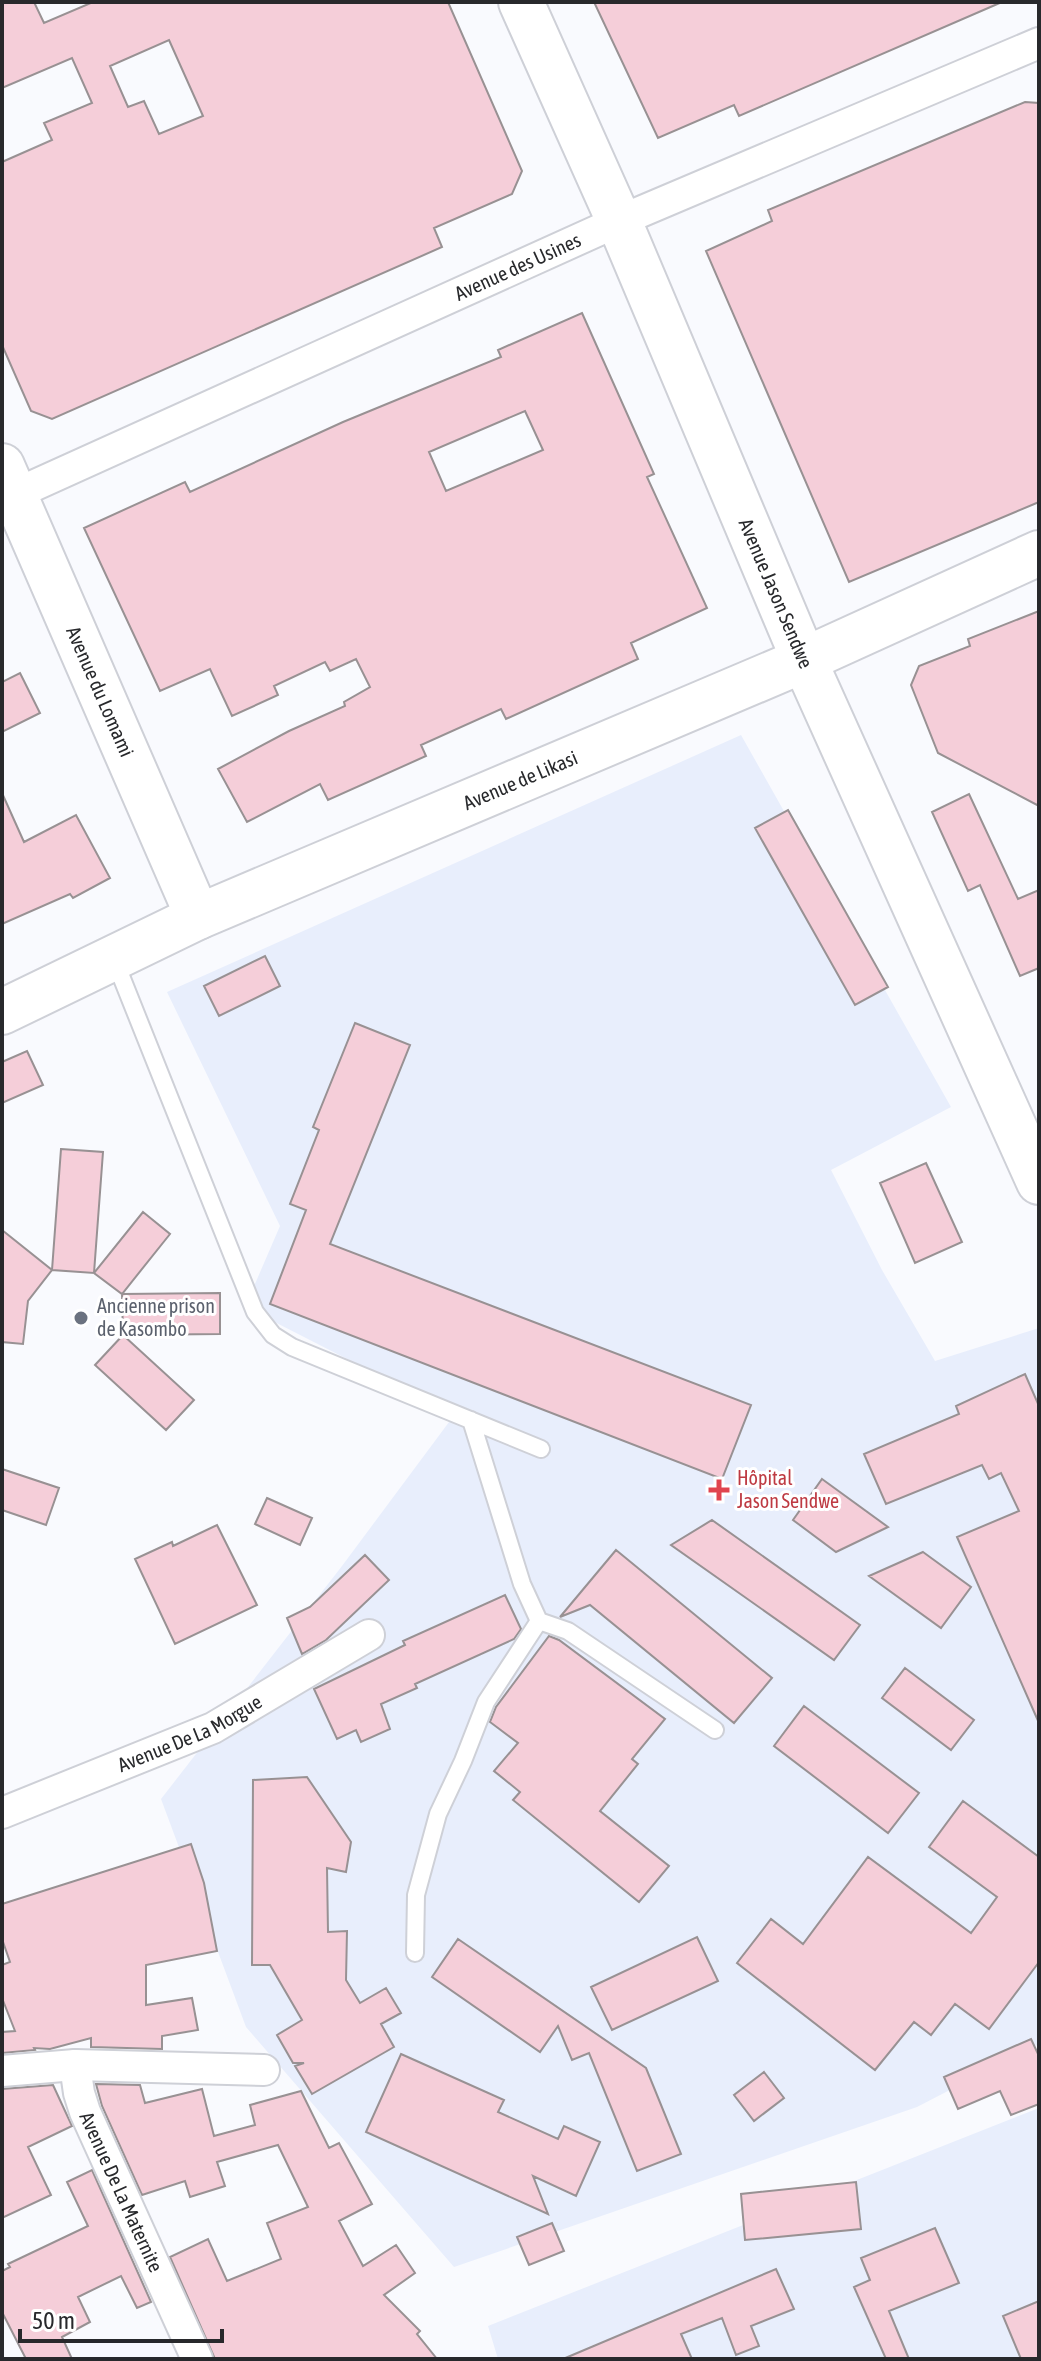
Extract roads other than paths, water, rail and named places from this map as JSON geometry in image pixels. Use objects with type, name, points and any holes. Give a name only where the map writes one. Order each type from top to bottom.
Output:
[{"type":"main road","name":"Avenue Jason Sendwe","points":[[521,2],[619,221],[804,660],[1039,1182]]},
{"type":"main road","name":"Avenue du Lomami","points":[[6,487],[198,917]]},
{"type":"main road","name":"Avenue de Likasi","points":[[2,1012],[198,917],[804,660],[1039,553]]},
{"type":"street","name":"Avenue des Usines","points":[[6,487],[1039,43]]},
{"type":"street","name":"Avenue De La Morgue","points":[[2,1813],[213,1728],[369,1635]]},
{"type":"street","points":[[2,2071],[75,2065],[264,2070]]},
{"type":"street","name":"Avenue De La Maternite","points":[[75,2065],[85,2112],[197,2359]]},
{"type":"lane","points":[[115,959],[255,1312],[273,1335],[292,1347],[541,1449]]},
{"type":"lane","points":[[471,1420],[522,1584],[539,1621],[568,1631],[715,1730]]},
{"type":"lane","points":[[415,1953],[416,1895],[438,1814],[486,1702],[539,1621]]},
{"type":"place","name":"Ancienne prison de Kasombo","points":[[81,1318]]},
{"type":"place","name":"Hôpital Jason Sendwe","points":[[719,1490]]}]
